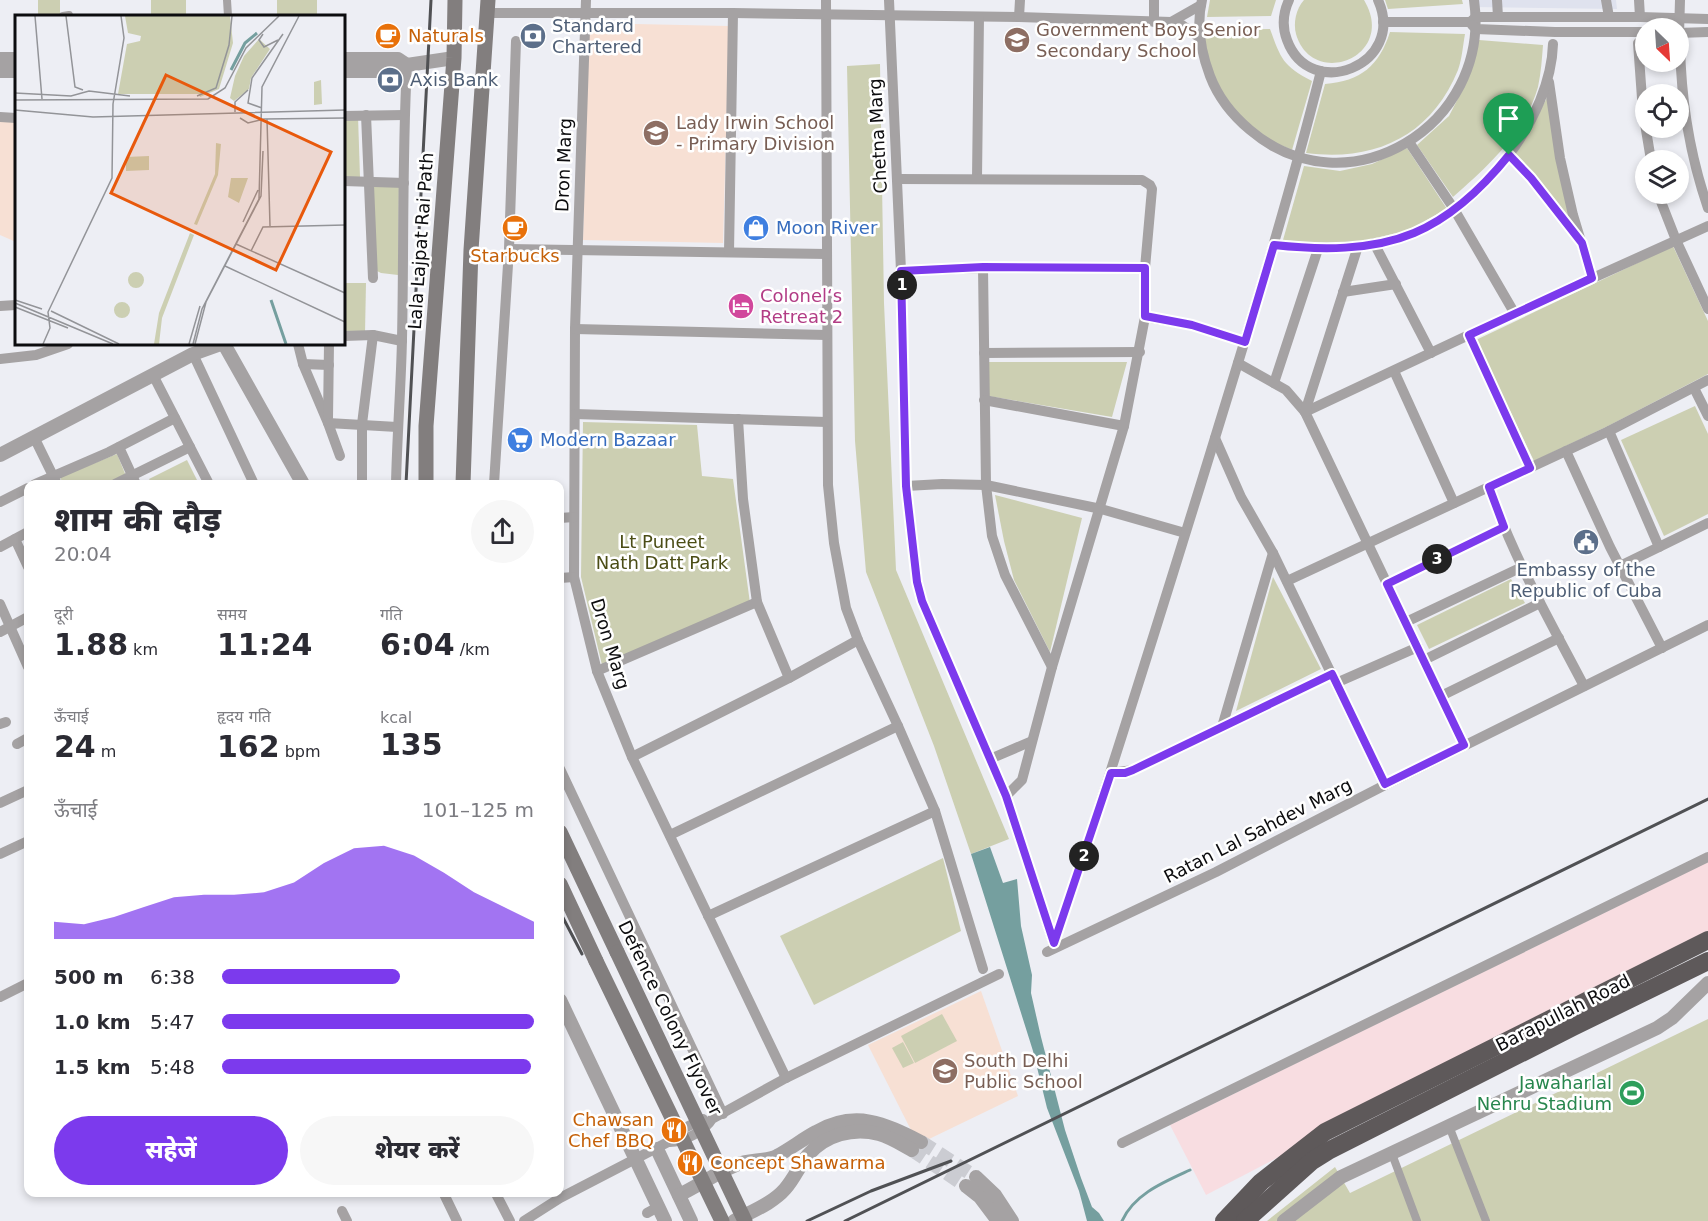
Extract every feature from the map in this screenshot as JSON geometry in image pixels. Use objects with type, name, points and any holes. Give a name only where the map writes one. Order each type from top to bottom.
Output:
[{"type":"highway","name":"Barapullah Road","points":[[1422,1093],[1708,940]]},
{"type":"highway","name":"Barapullah Road","points":[[1422,1093],[1708,961]]},
{"type":"highway","points":[[1224,1221],[1261,1182],[1325,1132],[1422,1093]]},
{"type":"highway","points":[[1245,1221],[1312,1161],[1422,1093]]},
{"type":"main road","name":"Lala Lajpat Rai Path","points":[[426,480],[426,426],[454,58],[455,0]]},
{"type":"main road","points":[[463,480],[471,250],[488,7]]},
{"type":"main road","name":"Defence Colony Flyover","points":[[564,840],[745,1221]]},
{"type":"main road","points":[[564,893],[722,1221]]},
{"type":"street","points":[[227,0],[228,15]]},
{"type":"street","name":"Dron Marg","points":[[586,0],[575,329],[573,577],[597,671],[632,757],[786,1078]]},
{"type":"street","points":[[826,0],[827,254],[822,292],[827,335],[828,485],[834,543],[846,608],[858,640],[935,811],[983,969]]},
{"type":"street","name":"Chetna Marg","points":[[889,0],[901,271],[906,486],[917,582],[922,601],[1006,796],[1052,947]]},
{"type":"street","points":[[1019,17],[1020,0]]},
{"type":"street","points":[[1154,0],[1154,22]]},
{"type":"street","points":[[1289,0],[1284,19],[1288,44],[1298,59],[1321,71],[1341,72],[1351,70],[1368,59],[1380,42],[1383,22],[1378,0]]},
{"type":"street","points":[[1202,2],[1200,38],[1208,72],[1224,103],[1239,121],[1257,136],[1277,148],[1321,161],[1344,162],[1366,159],[1388,152],[1409,142],[1439,117],[1456,94],[1469,67],[1474,0]]},
{"type":"street","points":[[1497,0],[1498,17]]},
{"type":"street","points":[[1606,0],[1609,17]]},
{"type":"street","points":[[1640,0],[1640,17]]},
{"type":"street","points":[[1474,23],[1498,17],[1681,18],[1680,0]]},
{"type":"street","points":[[1171,22],[1202,2]]},
{"type":"street","points":[[488,7],[585,12],[1019,17],[1171,22],[1182,25],[1200,38]]},
{"type":"street","points":[[729,252],[733,13]]},
{"type":"street","points":[[978,178],[979,17]]},
{"type":"street","points":[[1689,19],[1708,20]]},
{"type":"street","points":[[1383,22],[1474,23],[1555,32],[1635,32]]},
{"type":"street","points":[[1689,35],[1708,32]]},
{"type":"street","points":[[494,480],[508,249],[516,41]]},
{"type":"street","points":[[1274,245],[1318,249],[1374,243],[1415,233],[1454,209],[1485,182],[1509,155],[1530,123],[1549,79],[1554,44]]},
{"type":"street","points":[[345,71],[398,71],[407,65],[454,58]]},
{"type":"street","points":[[345,59],[398,59],[407,65]]},
{"type":"street","points":[[396,480],[402,340],[404,115],[407,65]]},
{"type":"street","points":[[1052,947],[1111,773],[1245,342],[1321,71]]},
{"type":"street","points":[[1640,72],[1643,112],[1649,150]]},
{"type":"street","points":[[1681,72],[1689,135],[1708,208]]},
{"type":"street","points":[[1549,79],[1560,158],[1592,278]]},
{"type":"street","points":[[345,116],[404,115]]},
{"type":"street","points":[[366,116],[367,181],[373,278]]},
{"type":"street","points":[[0,117],[15,118]]},
{"type":"street","points":[[1409,142],[1454,209],[1515,314]]},
{"type":"street","points":[[1509,155],[1531,178],[1582,243]]},
{"type":"street","points":[[897,179],[1142,180],[1152,189],[1145,268],[1145,316],[1140,352],[1124,426],[1052,667],[1022,780],[1006,796]]},
{"type":"street","points":[[345,181],[404,183]]},
{"type":"street","points":[[1662,204],[1708,309]]},
{"type":"street","points":[[1305,412],[1708,226]]},
{"type":"street","points":[[1374,243],[1431,353]]},
{"type":"street","points":[[1305,412],[1358,246]]},
{"type":"street","points":[[508,249],[578,248],[827,254]]},
{"type":"street","points":[[1274,383],[1318,249]]},
{"type":"street","points":[[901,271],[983,267],[1145,268]]},
{"type":"street","points":[[983,267],[986,485],[992,536],[1005,574],[1052,667]]},
{"type":"street","points":[[1343,292],[1396,284]]},
{"type":"street","points":[[0,306],[15,305]]},
{"type":"street","points":[[1145,316],[1192,325],[1245,342]]},
{"type":"street","points":[[575,329],[827,335]]},
{"type":"street","points":[[345,336],[372,335],[402,340]]},
{"type":"street","points":[[362,480],[362,424],[372,335]]},
{"type":"street","points":[[1469,335],[1530,468]]},
{"type":"street","points":[[0,359],[36,355],[65,345]]},
{"type":"street","points":[[0,455],[193,354],[220,345]]},
{"type":"street","points":[[224,345],[301,480]]},
{"type":"street","points":[[298,345],[303,364],[340,456]]},
{"type":"street","points":[[328,423],[329,345]]},
{"type":"street","points":[[984,353],[1140,352]]},
{"type":"street","points":[[193,354],[252,480]]},
{"type":"street","points":[[1238,363],[1286,390],[1305,412],[1464,745]]},
{"type":"street","points":[[303,364],[329,365]]},
{"type":"street","points":[[1394,371],[1454,503]]},
{"type":"street","points":[[153,375],[207,480]]},
{"type":"street","points":[[1287,581],[1609,431],[1708,380]]},
{"type":"street","points":[[1694,388],[1708,416]]},
{"type":"street","points":[[984,400],[1124,426]]},
{"type":"street","points":[[575,414],[827,422]]},
{"type":"street","points":[[34,437],[55,480],[175,418]]},
{"type":"street","points":[[738,419],[743,499],[757,602],[789,678]]},
{"type":"street","points":[[328,423],[397,428]]},
{"type":"street","points":[[1609,431],[1659,547]]},
{"type":"street","points":[[1215,438],[1241,497],[1287,581],[1385,784]]},
{"type":"street","points":[[119,447],[134,480]]},
{"type":"street","points":[[136,480],[190,447]]},
{"type":"street","points":[[1566,451],[1620,566],[1662,648]]},
{"type":"street","points":[[906,486],[986,485],[1101,508],[1185,533]]},
{"type":"street","points":[[1489,487],[1522,567],[1584,686]]},
{"type":"street","points":[[0,501],[24,490]]},
{"type":"street","points":[[564,518],[574,517]]},
{"type":"street","points":[[1620,566],[1708,523]]},
{"type":"street","points":[[1387,584],[1504,527]]},
{"type":"street","points":[[0,547],[24,534]]},
{"type":"street","points":[[15,539],[24,558]]},
{"type":"street","points":[[1222,727],[1272,553]]},
{"type":"street","points":[[1406,622],[1522,567]]},
{"type":"street","points":[[564,578],[573,577]]},
{"type":"street","points":[[597,671],[757,602]]},
{"type":"street","points":[[1424,660],[1540,603]]},
{"type":"street","points":[[0,604],[24,657]]},
{"type":"street","points":[[0,632],[24,619]]},
{"type":"street","name":"Ratan Lal Sahdev Marg","points":[[1052,947],[1216,872],[1385,784],[1584,686],[1617,664],[1662,648],[1708,625]]},
{"type":"street","points":[[1441,696],[1559,638]]},
{"type":"street","points":[[632,757],[789,678],[858,640]]},
{"type":"street","points":[[1111,773],[1125,773],[1133,770],[1222,727],[1334,679],[1418,647]]},
{"type":"street","points":[[670,835],[898,726]]},
{"type":"street","points":[[17,744],[24,740]]},
{"type":"street","points":[[990,759],[1032,741]]},
{"type":"street","points":[[1424,753],[1426,765]]},
{"type":"street","points":[[564,778],[718,1117]]},
{"type":"street","points":[[0,803],[24,792]]},
{"type":"street","points":[[708,916],[935,811]]},
{"type":"street","points":[[0,854],[24,843]]},
{"type":"street","points":[[1122,1143],[1708,857]]},
{"type":"street","points":[[564,1196],[662,1146],[675,1143],[708,1127],[718,1117],[786,1078],[999,974]]},
{"type":"street","points":[[1284,1221],[1341,1177],[1657,1028],[1672,1018],[1708,983]]},
{"type":"street","points":[[0,997],[24,985]]},
{"type":"street","points":[[564,1013],[635,1160],[653,1206],[665,1221]]},
{"type":"street","points":[[677,1191],[749,1160],[775,1157],[818,1131],[853,1120],[885,1124],[916,1146],[878,1134],[860,1132],[837,1135],[809,1153],[778,1195],[734,1221]]},
{"type":"street","points":[[1449,1126],[1486,1221]]},
{"type":"street","points":[[662,1146],[677,1191],[691,1221]]},
{"type":"street","points":[[1392,1154],[1417,1221]]},
{"type":"street","points":[[998,1221],[971,1182],[995,1195],[1012,1221]]},
{"type":"street","points":[[653,1206],[658,1188],[667,1185],[677,1191]]},
{"type":"street","points":[[445,1197],[457,1221]]},
{"type":"street","points":[[498,1197],[510,1221]]},
{"type":"street","points":[[524,1221],[562,1197]]},
{"type":"shaded area","points":[[1471,0],[1616,0],[1617,9],[1473,7]]},
{"type":"shaded area","name":"Lady Irwin School - Primary Division","points":[[589,23],[729,26],[723,243],[583,240]]},
{"type":"shaded area","points":[[0,121],[15,121],[15,242],[0,235]]},
{"type":"shaded area","points":[[1708,862],[1708,932],[1206,1195],[1170,1125]]},
{"type":"shaded area","name":"South Delhi Public School","points":[[981,991],[1018,1096],[927,1140],[912,1132],[868,1045]]},
{"type":"green space","points":[[38,0],[60,0],[60,15],[38,15]]},
{"type":"green space","points":[[151,0],[186,0],[186,15],[151,15]]},
{"type":"green space","points":[[277,0],[317,0],[317,15],[277,15]]},
{"type":"green space","points":[[1210,0],[1276,0],[1271,16],[1207,17]]},
{"type":"green space","points":[[1304,0],[1364,0],[1371,20],[1370,37],[1362,51],[1349,59],[1334,63],[1318,60],[1305,51],[1296,34],[1295,25],[1297,12]]},
{"type":"green space","points":[[1385,0],[1462,0],[1463,4],[1388,9]]},
{"type":"green space","points":[[1270,29],[1284,61],[1312,81],[1292,150],[1263,136],[1247,123],[1228,100],[1220,88],[1209,60],[1204,30]]},
{"type":"green space","points":[[1390,32],[1465,34],[1458,70],[1447,93],[1433,112],[1416,128],[1398,140],[1355,153],[1331,155],[1306,153],[1325,84],[1349,79],[1367,70],[1380,54]]},
{"type":"green space","points":[[1479,40],[1543,45],[1539,82],[1532,104],[1515,134],[1492,161],[1453,197],[1417,145],[1449,116],[1468,79]]},
{"type":"green space","points":[[880,64],[884,303],[896,570],[1009,839],[971,854],[934,746],[866,572],[855,441],[847,66]]},
{"type":"green space","points":[[1547,98],[1571,222],[1515,155]]},
{"type":"green space","points":[[358,116],[360,177],[345,178],[345,117]]},
{"type":"green space","points":[[1407,148],[1447,209],[1406,231],[1362,241],[1326,244],[1283,240],[1304,166],[1340,171],[1372,164]]},
{"type":"green space","points":[[367,184],[399,184],[398,275],[381,273],[373,269]]},
{"type":"green space","points":[[1673,246],[1708,321],[1708,374],[1534,461],[1476,340]]},
{"type":"green space","points":[[345,283],[366,283],[365,333],[345,332]]},
{"type":"green space","points":[[987,362],[1127,362],[1112,417],[988,396]]},
{"type":"green space","points":[[1695,406],[1708,434],[1708,514],[1664,536],[1621,440]]},
{"type":"green space","name":"Lt Puneet Nath Datt Park","points":[[583,422],[697,425],[702,476],[733,479],[750,603],[602,665],[581,577]]},
{"type":"green space","points":[[117,454],[126,476],[116,480],[61,480],[60,477]]},
{"type":"green space","points":[[187,460],[197,480],[150,480]]},
{"type":"green space","points":[[995,495],[1082,518],[1050,652],[1014,580]]},
{"type":"green space","points":[[1273,577],[1321,669],[1236,711]]},
{"type":"green space","points":[[1511,579],[1525,603],[1429,649],[1417,625]]},
{"type":"green space","points":[[943,858],[961,931],[814,1005],[780,936]]},
{"type":"green space","points":[[942,1014],[957,1041],[915,1063],[901,1036]]},
{"type":"green space","name":"Jawaharlal Nehru Stadium","points":[[1708,1019],[1708,1221],[1267,1221],[1335,1167],[1350,1193]]},
{"type":"green space","points":[[903,1042],[914,1063],[903,1068],[892,1048]]},
{"type":"water","points":[[990,847],[1003,883],[1017,879],[1021,926],[1032,975],[1031,993],[1041,1037],[1065,1130],[1081,1178],[1092,1207],[1104,1221],[1087,1221],[1079,1191],[1047,1108],[1033,1051],[971,854]]},
{"type":"waterway","points":[[1122,1221],[1134,1203],[1142,1196],[1160,1184],[1190,1170]]},
{"type":"tunnel","points":[[921,1142],[976,1177]]},
{"type":"tunnel","points":[[912,1150],[966,1186]]},
{"type":"railway","points":[[406,480],[431,0]]},
{"type":"railway","points":[[845,1221],[1708,799]]},
{"type":"railway","points":[[564,920],[582,954]]},
{"type":"railway","points":[[807,1221],[871,1191],[951,1161]]},
{"type":"place","name":"Naturals","points":[[388,36]]},
{"type":"place","name":"Standard Chartered","points":[[533,36]]},
{"type":"place","name":"Government Boys Senior Secondary School","points":[[1017,40]]},
{"type":"place","name":"Axis Bank","points":[[390,80]]},
{"type":"place","name":"Lady Irwin School - Primary Division","points":[[656,133]]},
{"type":"place","name":"Starbucks","points":[[515,228]]},
{"type":"place","name":"Moon River","points":[[756,228]]},
{"type":"place","name":"Colonel‘s Retreat 2","points":[[741,306]]},
{"type":"place","name":"Modern Bazaar","points":[[520,440]]},
{"type":"place","name":"Embassy of the Republic of Cuba","points":[[1586,542]]},
{"type":"place","name":"South Delhi Public School","points":[[945,1071]]},
{"type":"place","name":"Jawaharlal Nehru Stadium","points":[[1632,1093]]},
{"type":"place","name":"Chawsan Chef BBQ","points":[[674,1130]]},
{"type":"place","name":"Concept Shawarma","points":[[690,1163]]},
{"type":"route","points":[[1509,155],[1531,178],[1582,243],[1592,278],[1469,335],[1530,468],[1489,487],[1504,527],[1387,584],[1464,745],[1385,784],[1332,674],[1133,770],[1125,773],[1111,773],[1054,943],[1006,796],[922,601],[917,582],[906,486],[901,271],[983,267],[1145,268],[1145,316],[1192,325],[1245,342],[1274,245],[1318,249],[1344,247],[1374,243],[1415,233],[1454,209],[1497,171],[1509,155]]}]
